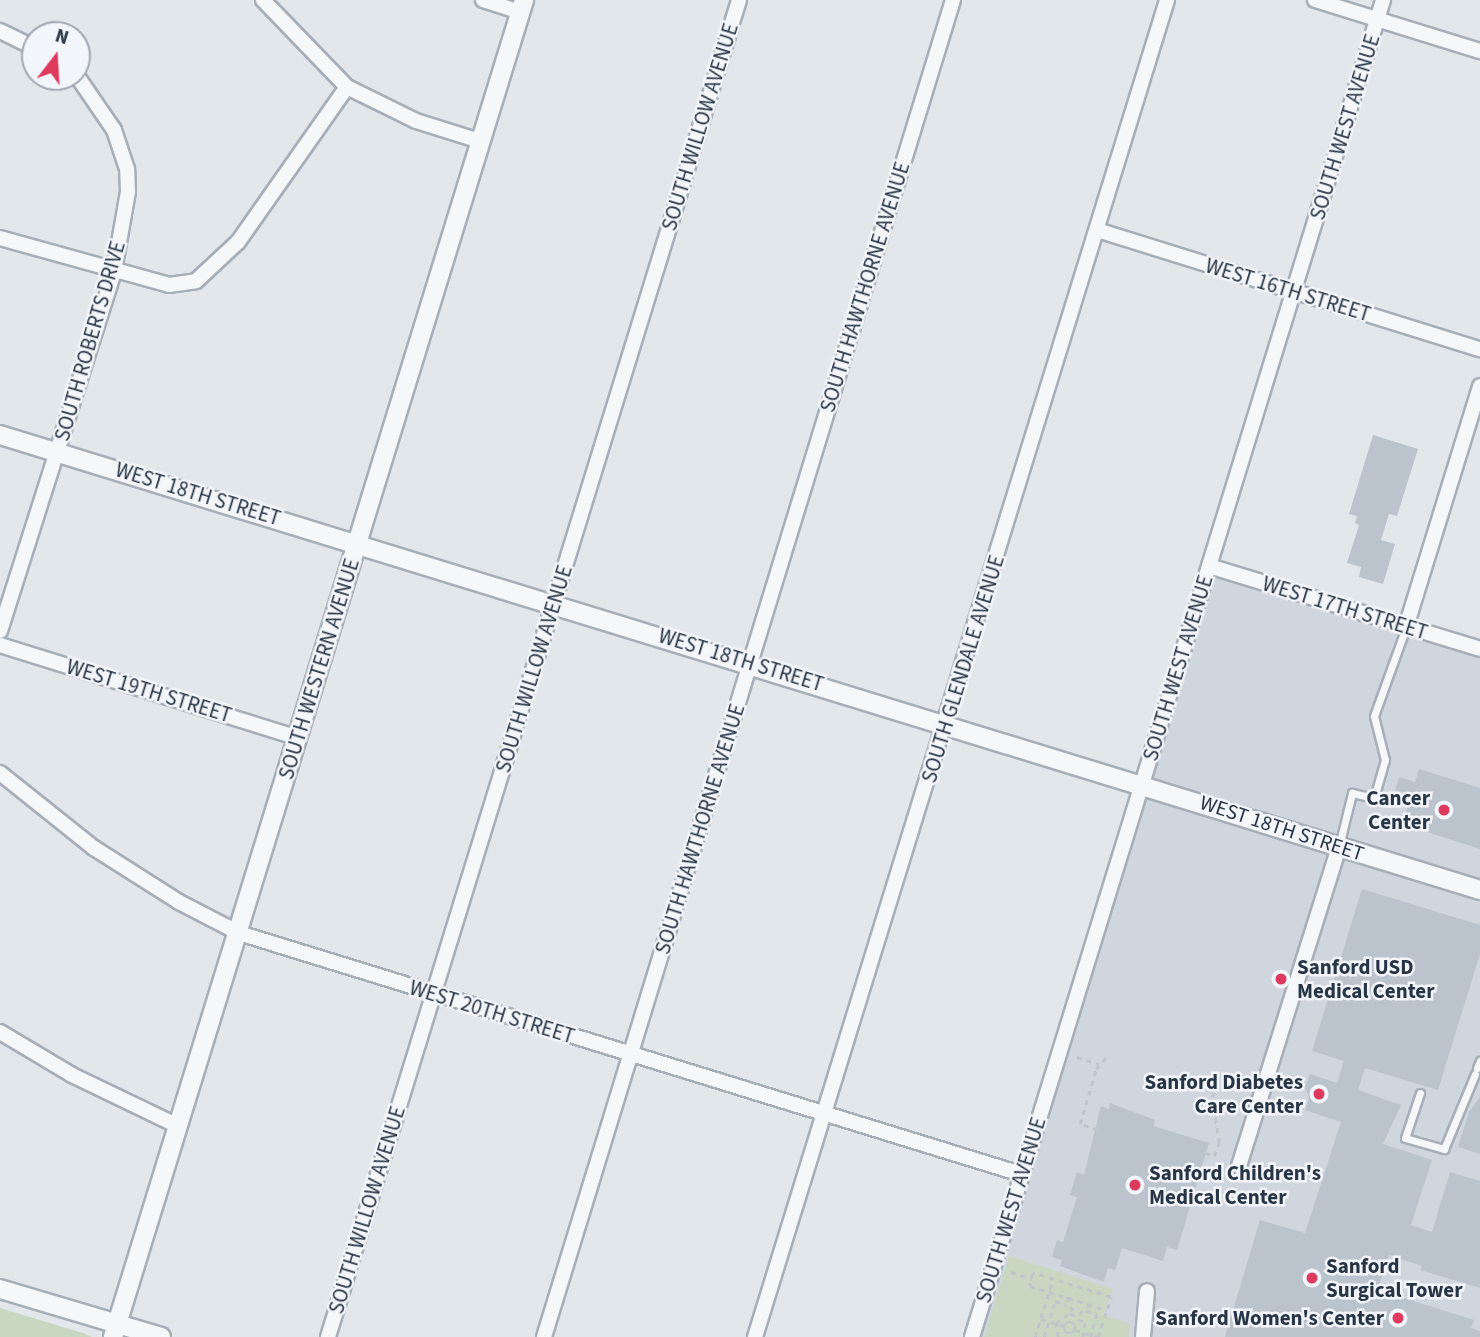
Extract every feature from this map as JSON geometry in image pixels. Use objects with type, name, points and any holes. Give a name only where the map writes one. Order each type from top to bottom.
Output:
[{"type":"street","points":[[263,0],[347,87],[416,121],[480,141]]},
{"type":"street","points":[[483,0],[522,6]]},
{"type":"street","name":"SOUTH WILLOW AVENUE","points":[[328,1337],[739,0]]},
{"type":"street","name":"SOUTH HAWTHORNE AVENUE","points":[[544,1337],[953,0]]},
{"type":"street","name":"SOUTH GLENDALE AVENUE","points":[[755,1337],[947,723],[1167,0]]},
{"type":"street","points":[[1315,0],[1480,51]]},
{"type":"street","name":"SOUTH WEST AVENUE","points":[[972,1337],[1383,0]]},
{"type":"street","name":"SOUTH WESTERN AVENUE","points":[[116,1330],[522,6]]},
{"type":"street","points":[[0,31],[21,41]]},
{"type":"street","points":[[0,238],[169,285],[196,281],[221,262],[347,87]]},
{"type":"street","name":"SOUTH ROBERTS DRIVE","points":[[0,631],[114,271],[128,192],[127,169],[105,113],[88,91]]},
{"type":"street","name":"WEST 16TH STREET","points":[[1097,230],[1480,349]]},
{"type":"street","points":[[1406,626],[1480,386]]},
{"type":"street","name":"WEST 18TH STREET","points":[[0,435],[947,723],[1480,890]]},
{"type":"street","name":"WEST 17TH STREET","points":[[1209,566],[1480,649]]},
{"type":"street","name":"WEST 19TH STREET","points":[[0,645],[298,738]]},
{"type":"street","name":"WEST 20TH STREET","points":[[0,773],[94,848],[179,902],[239,933],[1021,1174]]},
{"type":"street","points":[[1239,1166],[1339,847]]},
{"type":"street","points":[[0,1032],[72,1075],[178,1126]]},
{"type":"street","points":[[0,1289],[116,1330],[161,1337]]},
{"type":"street","points":[[1143,1337],[1147,1290]]},
{"type":"lane","points":[[1339,847],[1352,793],[1374,797],[1385,760],[1374,716],[1406,626]]},
{"type":"lane","points":[[1420,1093],[1405,1138],[1444,1149],[1477,1067]]},
{"type":"path","points":[[1098,1130],[1080,1124],[1099,1064],[1108,1055]]},
{"type":"path","points":[[1077,1057],[1099,1064]]},
{"type":"path","points":[[1206,1153],[1214,1156],[1219,1143],[1212,1097],[1218,1078]]},
{"type":"path","points":[[1011,1272],[1032,1279]]},
{"type":"path","points":[[1065,1327],[1071,1323],[1075,1330],[1084,1335],[1098,1337],[1107,1310],[1111,1297],[1033,1273],[1030,1286],[1107,1310]]},
{"type":"path","points":[[1035,1337],[1053,1279]]},
{"type":"path","points":[[1066,1305],[1067,1297]]},
{"type":"path","points":[[1045,1337],[1055,1301],[1066,1305],[1085,1323],[1084,1335]]},
{"type":"path","points":[[1086,1311],[1090,1305]]},
{"type":"path","points":[[1056,1324],[1066,1314],[1086,1311],[1097,1314],[1091,1336]]},
{"type":"path","points":[[1041,1319],[1065,1327],[1068,1333],[1075,1330]]},
{"type":"path","points":[[1056,1324],[1058,1337]]},
{"type":"shaded area","name":"Sanford USD Medical Center","points":[[1209,566],[1480,649],[1480,1337],[972,1337]]},
{"type":"green space","points":[[1009,1256],[1113,1289],[1103,1315],[1130,1324],[1129,1337],[984,1337]]},
{"type":"green space","points":[[0,1308],[83,1333],[92,1337],[0,1337]]},
{"type":"building","points":[[1373,435],[1418,449],[1397,516],[1389,514],[1381,540],[1395,544],[1383,584],[1359,577],[1361,567],[1347,563],[1359,525],[1355,523],[1357,516],[1349,514]]},
{"type":"building","name":"Cancer Center","points":[[1419,769],[1480,788],[1480,849],[1402,824],[1412,795],[1395,790],[1399,777],[1415,782]]},
{"type":"building","points":[[1362,889],[1480,925],[1480,954],[1438,1090],[1365,1068],[1358,1090],[1401,1105],[1383,1144],[1432,1160],[1411,1225],[1432,1232],[1450,1172],[1480,1181],[1480,1288],[1420,1270],[1422,1266],[1389,1255],[1378,1290],[1474,1320],[1471,1328],[1480,1331],[1480,1337],[1225,1337],[1260,1220],[1305,1233],[1341,1122],[1305,1110],[1309,1098],[1305,1087],[1310,1074],[1337,1083],[1344,1061],[1312,1051]]},
{"type":"building","points":[[1480,1097],[1480,1154],[1458,1147],[1469,1112]]},
{"type":"building","name":"Sanford Children's Medical Center","points":[[1110,1103],[1155,1120],[1153,1126],[1209,1143],[1177,1250],[1167,1247],[1163,1261],[1122,1248],[1115,1270],[1108,1268],[1104,1282],[1060,1266],[1062,1260],[1052,1257],[1057,1240],[1063,1242],[1077,1197],[1070,1195],[1077,1172],[1084,1175],[1101,1106],[1109,1109]]},
{"type":"place","name":"Cancer Center","points":[[1444,810]]},
{"type":"place","name":"Sanford USD Medical Center","points":[[1281,979]]},
{"type":"place","name":"Sanford Diabetes Care Center","points":[[1319,1094]]},
{"type":"place","name":"Sanford Children's Medical Center","points":[[1135,1185]]},
{"type":"place","name":"Sanford Surgical Tower","points":[[1312,1278]]},
{"type":"place","name":"Sanford Women's Center","points":[[1398,1318]]}]
